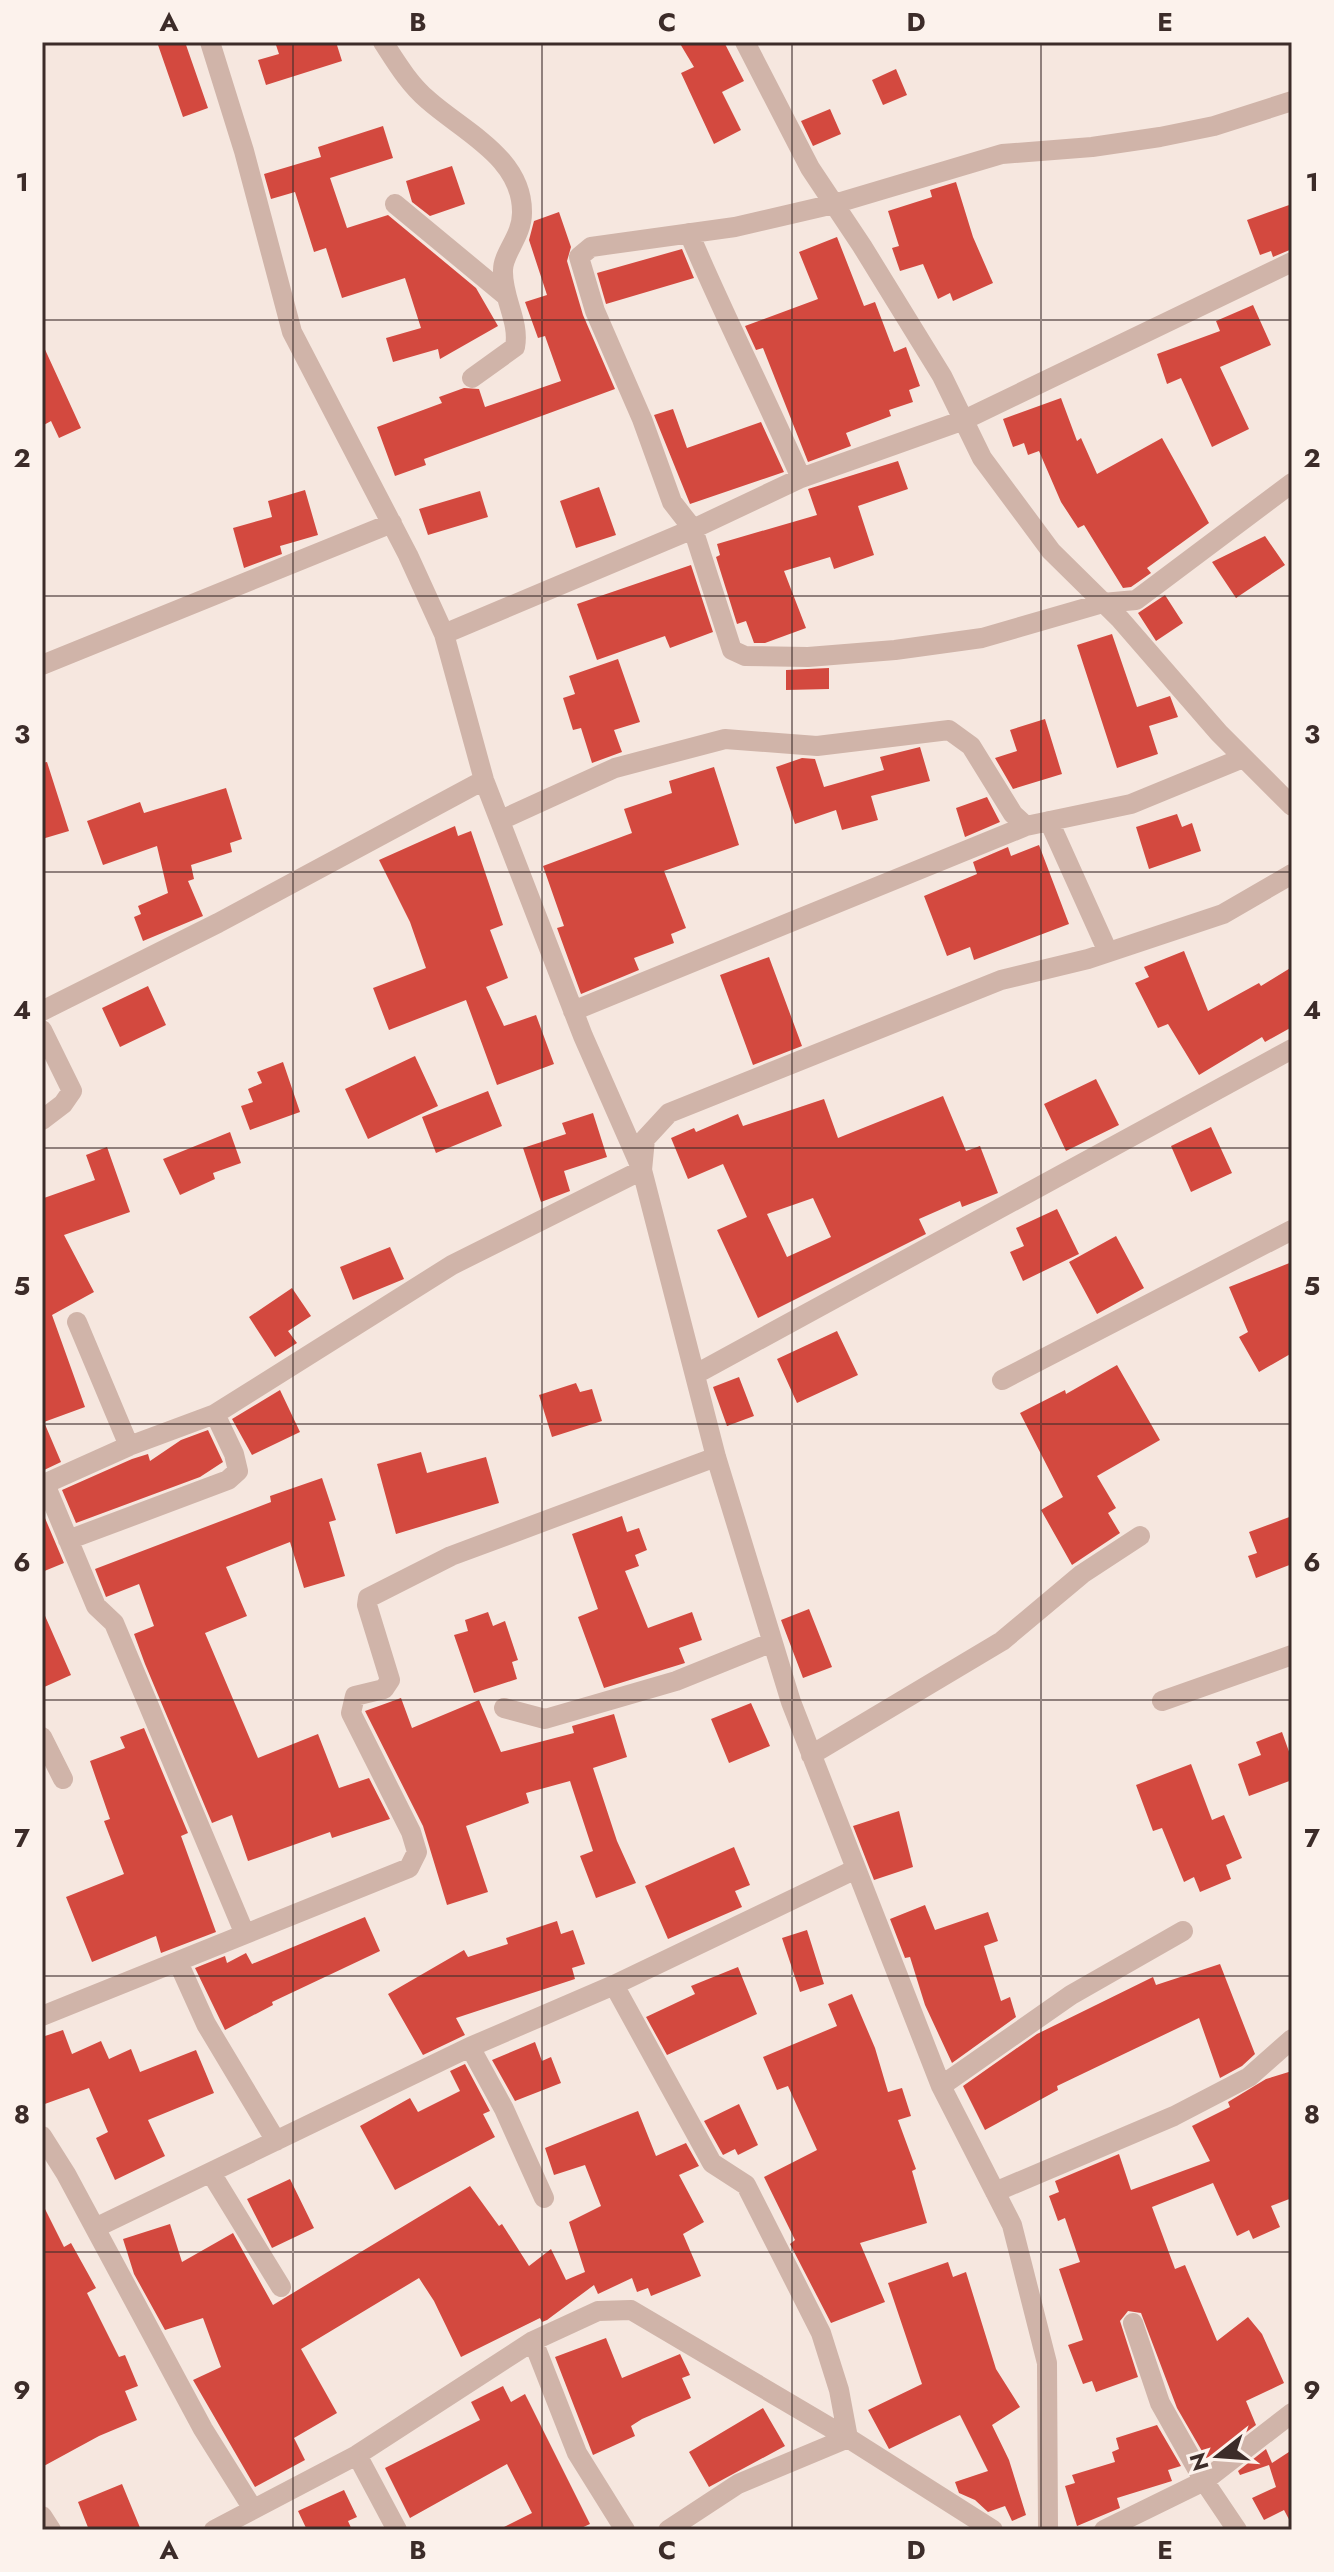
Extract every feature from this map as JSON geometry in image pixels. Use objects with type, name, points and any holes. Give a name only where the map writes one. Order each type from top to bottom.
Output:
[{"type":"street","points":[[210,42],[244,151],[292,332],[366,481],[392,523],[444,634],[484,780],[573,1011],[642,1170],[716,1457],[770,1643],[811,1755],[941,2086],[1012,2225],[1047,2363],[1048,2530]]},
{"type":"street","points":[[383,42],[426,99],[502,160],[516,180],[522,213],[520,235],[502,266],[505,295],[518,332],[515,347],[472,378]]},
{"type":"street","points":[[745,42],[810,168],[919,338],[982,458],[1037,535],[1243,758],[1292,806]]},
{"type":"street","points":[[1292,101],[1214,126],[1160,137],[1092,147],[1002,154],[912,178],[834,204],[735,227],[591,247],[579,257],[595,311],[642,419],[672,502],[693,529],[732,650],[745,656],[808,657],[982,638],[1103,603],[1136,600],[1292,483]]},
{"type":"street","points":[[395,204],[505,295]]},
{"type":"street","points":[[689,233],[730,330],[763,391],[801,478]]},
{"type":"street","points":[[444,634],[693,529],[801,478],[964,420],[1167,319],[1292,262]]},
{"type":"street","points":[[42,665],[392,523]]},
{"type":"street","points":[[501,820],[615,768],[725,739],[817,746],[949,730],[971,746],[1013,814],[1026,826]]},
{"type":"street","points":[[573,1011],[1026,826],[1131,804],[1243,758]]},
{"type":"street","points":[[42,1011],[218,923],[484,780]]},
{"type":"street","points":[[1049,821],[1108,952]]},
{"type":"street","points":[[642,1170],[645,1139],[669,1113],[1001,980],[1108,952],[1223,914],[1292,874]]},
{"type":"street","points":[[42,1030],[72,1091],[63,1104],[42,1120]]},
{"type":"street","points":[[696,1374],[1292,1049]]},
{"type":"street","points":[[244,1932],[114,1623],[96,1606],[44,1485],[129,1446],[215,1414],[452,1265],[642,1170]]},
{"type":"street","points":[[1002,1380],[1292,1230]]},
{"type":"street","points":[[77,1322],[129,1446]]},
{"type":"street","points":[[68,1540],[228,1480],[238,1471],[234,1454],[215,1414]]},
{"type":"street","points":[[42,2016],[409,1868],[417,1852],[411,1832],[351,1713],[355,1696],[384,1689],[390,1680],[367,1605],[368,1598],[451,1556],[716,1457]]},
{"type":"street","points":[[811,1755],[1002,1641],[1082,1574],[1140,1536]]},
{"type":"street","points":[[504,1708],[545,1719],[676,1681],[770,1643]]},
{"type":"street","points":[[1162,1701],[1192,1688],[1289,1663]]},
{"type":"street","points":[[42,1737],[63,1779]]},
{"type":"street","points":[[95,2228],[470,2047],[614,1985],[856,1869]]},
{"type":"street","points":[[941,2086],[1071,1995],[1183,1931]]},
{"type":"street","points":[[178,1962],[206,2024],[276,2141]]},
{"type":"street","points":[[614,1985],[712,2163],[746,2185],[821,2333],[839,2390],[848,2438]]},
{"type":"street","points":[[995,2192],[1174,2116],[1249,2077],[1292,2039]]},
{"type":"street","points":[[470,2047],[504,2109],[544,2198]]},
{"type":"street","points":[[42,2136],[203,2429],[253,2509]]},
{"type":"street","points":[[211,2173],[281,2287]]},
{"type":"street","points":[[214,2530],[357,2455],[533,2341],[598,2311],[631,2310],[848,2438],[993,2530]]},
{"type":"street","points":[[1133,2323],[1160,2403],[1204,2481],[1237,2530]]},
{"type":"street","points":[[533,2341],[577,2453],[625,2530]]},
{"type":"street","points":[[1104,2530],[1204,2481],[1292,2413]]},
{"type":"street","points":[[668,2530],[738,2484],[848,2438]]},
{"type":"street","points":[[357,2455],[397,2530]]},
{"type":"street","points":[[42,2516],[51,2530]]},
{"type":"building","points":[[157,42],[185,42],[208,108],[183,117]]},
{"type":"building","points":[[275,42],[336,42],[342,61],[266,85],[258,60],[279,54]]},
{"type":"building","points":[[679,42],[724,42],[744,81],[722,92],[741,130],[714,144],[681,73],[694,67]]},
{"type":"building","points":[[896,69],[907,95],[883,105],[872,80]]},
{"type":"building","points":[[830,109],[841,134],[813,146],[801,121]]},
{"type":"building","points":[[383,126],[393,158],[330,178],[347,228],[388,215],[476,288],[498,326],[440,359],[438,349],[393,362],[386,338],[421,328],[405,278],[342,298],[326,248],[314,252],[295,192],[271,199],[264,174],[321,157],[318,147]]},
{"type":"building","points":[[452,166],[465,204],[430,216],[412,202],[406,181]]},
{"type":"building","points":[[956,182],[973,237],[993,283],[953,301],[950,293],[938,299],[923,264],[900,271],[892,248],[899,246],[888,211],[932,197],[930,190]]},
{"type":"building","points":[[1292,204],[1292,249],[1273,257],[1271,251],[1260,255],[1247,220]]},
{"type":"building","points":[[559,212],[571,247],[567,261],[583,315],[615,389],[424,459],[426,465],[395,476],[377,427],[442,403],[439,397],[464,388],[479,389],[485,407],[561,381],[545,336],[538,338],[525,302],[547,295],[529,240],[534,221]]},
{"type":"building","points":[[837,237],[864,306],[875,302],[894,352],[906,347],[920,386],[909,390],[913,402],[889,410],[891,416],[846,433],[851,446],[808,462],[763,348],[756,350],[745,326],[818,299],[799,252]]},
{"type":"building","points":[[682,249],[694,278],[606,304],[597,273]]},
{"type":"building","points":[[1253,305],[1271,345],[1220,367],[1249,429],[1212,447],[1181,378],[1167,384],[1157,354],[1220,331],[1216,321]]},
{"type":"building","points":[[42,343],[81,428],[59,438],[51,421],[42,426]]},
{"type":"building","points":[[1061,398],[1077,441],[1081,438],[1097,474],[1162,438],[1209,523],[1147,568],[1151,573],[1131,587],[1123,588],[1084,525],[1078,528],[1061,502],[1039,451],[1028,455],[1024,443],[1013,447],[1003,419]]},
{"type":"building","points":[[673,409],[687,448],[761,422],[784,472],[690,504],[654,415]]},
{"type":"building","points":[[898,461],[908,489],[858,506],[874,555],[834,569],[830,557],[784,571],[806,628],[765,643],[754,643],[746,621],[737,624],[716,557],[720,555],[717,544],[817,515],[808,489]]},
{"type":"building","points":[[599,487],[616,535],[576,548],[560,501]]},
{"type":"building","points":[[305,490],[318,535],[280,546],[282,554],[244,568],[233,528],[272,517],[268,501]]},
{"type":"building","points":[[480,491],[488,517],[428,535],[419,509]]},
{"type":"building","points":[[1265,536],[1285,565],[1236,598],[1212,562]]},
{"type":"building","points":[[691,565],[713,632],[670,648],[665,636],[597,660],[577,604]]},
{"type":"building","points":[[1165,595],[1183,623],[1156,641],[1138,613]]},
{"type":"building","points":[[1112,634],[1137,707],[1170,696],[1178,717],[1149,726],[1158,754],[1117,768],[1077,645]]},
{"type":"building","points":[[618,659],[640,722],[614,730],[622,752],[592,763],[581,728],[573,730],[563,698],[575,694],[569,676]]},
{"type":"building","points":[[829,668],[829,689],[786,690],[786,670]]},
{"type":"building","points":[[1045,719],[1062,774],[1013,789],[995,758],[1017,751],[1010,730]]},
{"type":"building","points":[[920,747],[930,781],[871,796],[878,820],[842,830],[836,810],[795,824],[776,767],[802,758],[815,759],[824,787],[884,770],[880,757]]},
{"type":"building","points":[[47,762],[69,831],[42,839],[42,763]]},
{"type":"building","points":[[714,767],[739,845],[664,871],[686,928],[671,934],[674,943],[634,958],[639,970],[581,994],[557,928],[564,926],[543,866],[632,833],[624,809],[672,793],[669,781]]},
{"type":"building","points":[[226,788],[242,839],[230,843],[232,852],[191,865],[194,879],[188,881],[203,916],[143,941],[134,917],[141,914],[138,906],[168,893],[157,846],[103,865],[87,821],[140,802],[144,813]]},
{"type":"building","points":[[987,797],[1000,822],[965,837],[956,808]]},
{"type":"building","points":[[1177,814],[1182,827],[1192,823],[1201,851],[1149,869],[1136,827]]},
{"type":"building","points":[[455,826],[458,836],[471,831],[503,925],[490,930],[508,978],[486,987],[504,1026],[536,1015],[554,1064],[497,1085],[466,1000],[389,1030],[373,988],[426,968],[410,922],[379,860]]},
{"type":"building","points":[[1039,845],[1069,924],[974,960],[970,947],[947,956],[924,896],[977,874],[973,862],[1008,847],[1011,856]]},
{"type":"building","points":[[1184,951],[1208,1011],[1259,983],[1261,986],[1292,967],[1292,1027],[1265,1042],[1262,1037],[1199,1075],[1168,1024],[1158,1028],[1135,983],[1149,977],[1144,967]]},
{"type":"building","points":[[769,957],[802,1046],[753,1065],[720,975]]},
{"type":"building","points":[[148,986],[166,1025],[120,1047],[102,1008]]},
{"type":"building","points":[[415,1056],[438,1106],[368,1139],[345,1089]]},
{"type":"building","points":[[283,1062],[300,1112],[250,1130],[241,1106],[253,1102],[248,1089],[262,1083],[257,1072]]},
{"type":"building","points":[[1096,1079],[1119,1125],[1066,1151],[1044,1104]]},
{"type":"building","points":[[488,1091],[502,1126],[436,1153],[422,1117]]},
{"type":"building","points":[[943,1096],[966,1151],[980,1146],[998,1193],[962,1207],[960,1201],[919,1219],[926,1234],[758,1318],[717,1230],[747,1217],[723,1164],[688,1179],[671,1138],[694,1128],[696,1132],[738,1114],[743,1126],[824,1099],[838,1138]],"holes":[[[813,1198],[831,1237],[787,1257],[767,1214]]]},
{"type":"building","points":[[593,1113],[607,1157],[564,1171],[570,1191],[541,1202],[523,1148],[566,1134],[562,1123]]},
{"type":"building","points":[[1211,1127],[1232,1173],[1191,1192],[1171,1146]]},
{"type":"building","points":[[230,1132],[241,1163],[213,1173],[215,1179],[180,1195],[163,1159]]},
{"type":"building","points":[[107,1147],[130,1212],[64,1235],[94,1292],[52,1315],[85,1407],[44,1422],[61,1462],[42,1471],[42,1195],[44,1198],[95,1180],[86,1155]]},
{"type":"building","points":[[1057,1209],[1079,1254],[1023,1281],[1010,1252],[1024,1246],[1016,1228]]},
{"type":"building","points":[[1116,1236],[1144,1288],[1097,1314],[1069,1262]]},
{"type":"building","points":[[390,1247],[404,1279],[353,1300],[340,1267]]},
{"type":"building","points":[[1292,1262],[1292,1353],[1259,1372],[1239,1337],[1248,1332],[1229,1287]]},
{"type":"building","points":[[292,1288],[311,1316],[288,1331],[297,1343],[275,1357],[249,1317]]},
{"type":"building","points":[[837,1331],[858,1375],[797,1403],[777,1359]]},
{"type":"building","points":[[1117,1365],[1160,1440],[1097,1476],[1116,1508],[1108,1513],[1120,1533],[1072,1565],[1041,1510],[1063,1497],[1020,1413],[1065,1390],[1066,1394]]},
{"type":"building","points":[[739,1377],[754,1416],[727,1426],[713,1387]]},
{"type":"building","points":[[576,1383],[580,1392],[592,1389],[602,1421],[552,1437],[539,1395]]},
{"type":"building","points":[[280,1390],[300,1432],[252,1455],[232,1419]]},
{"type":"building","points":[[208,1430],[223,1462],[200,1477],[76,1523],[62,1490],[132,1459],[148,1454],[150,1461],[181,1440]]},
{"type":"building","points":[[421,1452],[427,1473],[486,1457],[499,1503],[396,1534],[377,1464]]},
{"type":"building","points":[[322,1478],[336,1520],[329,1522],[345,1576],[304,1588],[290,1542],[226,1567],[247,1616],[205,1633],[258,1758],[318,1734],[339,1788],[369,1778],[390,1819],[332,1838],[330,1832],[248,1861],[232,1815],[212,1823],[145,1664],[134,1634],[154,1626],[139,1584],[106,1597],[95,1569],[271,1502],[270,1496]]},
{"type":"building","points":[[42,1511],[64,1563],[42,1572]]},
{"type":"building","points":[[622,1516],[627,1532],[639,1528],[647,1550],[635,1555],[639,1566],[625,1571],[648,1628],[692,1612],[702,1640],[679,1648],[685,1663],[604,1688],[578,1617],[598,1609],[572,1534]]},
{"type":"building","points":[[1292,1516],[1292,1564],[1256,1578],[1248,1556],[1257,1553],[1249,1532]]},
{"type":"building","points":[[42,1609],[71,1675],[42,1688]]},
{"type":"building","points":[[809,1609],[832,1667],[803,1678],[781,1620]]},
{"type":"building","points":[[488,1612],[493,1626],[505,1621],[518,1660],[512,1662],[517,1679],[474,1693],[454,1635],[468,1631],[465,1620]]},
{"type":"building","points":[[401,1698],[412,1728],[479,1700],[501,1752],[574,1733],[572,1726],[614,1714],[627,1757],[593,1768],[617,1841],[636,1883],[596,1898],[580,1856],[593,1851],[570,1781],[526,1793],[529,1803],[466,1826],[488,1892],[447,1905],[423,1826],[365,1711]]},
{"type":"building","points":[[751,1703],[770,1746],[729,1763],[711,1719]]},
{"type":"building","points":[[144,1728],[188,1833],[181,1836],[216,1932],[161,1953],[156,1936],[92,1962],[66,1897],[124,1874],[104,1821],[110,1819],[90,1761],[125,1748],[120,1737]]},
{"type":"building","points":[[1282,1732],[1292,1760],[1292,1780],[1249,1796],[1238,1764],[1261,1755],[1256,1742]]},
{"type":"building","points":[[1191,1764],[1212,1820],[1224,1815],[1242,1858],[1226,1865],[1231,1879],[1200,1892],[1194,1877],[1184,1882],[1162,1828],[1153,1831],[1136,1785]]},
{"type":"building","points":[[899,1811],[913,1867],[874,1880],[853,1826]]},
{"type":"building","points":[[734,1847],[750,1885],[735,1891],[742,1907],[668,1939],[645,1886]]},
{"type":"building","points":[[925,1905],[935,1930],[988,1912],[998,1941],[984,1946],[1001,2001],[1010,1997],[1016,2017],[952,2063],[925,2005],[910,1957],[905,1958],[890,1919]]},
{"type":"building","points":[[365,1917],[380,1951],[272,2002],[273,2005],[225,2030],[195,1968],[225,1956],[227,1963],[246,1953],[252,1964]]},
{"type":"building","points":[[557,1921],[561,1934],[573,1930],[585,1964],[572,1968],[575,1979],[456,2018],[465,2035],[423,2055],[388,1994],[464,1950],[468,1957],[508,1944],[506,1938]]},
{"type":"building","points":[[807,1930],[824,1984],[800,1992],[782,1938]]},
{"type":"building","points":[[1220,1964],[1255,2054],[1242,2066],[1220,2078],[1199,2018],[1057,2086],[1058,2090],[985,2130],[963,2086],[1037,2034],[1153,1977],[1156,1985]]},
{"type":"building","points":[[738,1967],[757,2014],[667,2055],[646,2017],[695,1994],[691,1986]]},
{"type":"building","points":[[852,1994],[875,2048],[888,2092],[902,2088],[911,2116],[898,2120],[916,2169],[912,2171],[927,2223],[860,2243],[885,2302],[831,2323],[790,2244],[795,2240],[764,2177],[817,2150],[788,2086],[777,2090],[763,2057],[837,2026],[828,2004]]},
{"type":"building","points":[[63,2030],[72,2054],[101,2041],[109,2059],[131,2049],[140,2072],[196,2050],[214,2093],[148,2120],[165,2156],[115,2180],[96,2138],[108,2132],[89,2088],[42,2105],[42,2037]]},
{"type":"building","points":[[535,2042],[542,2061],[551,2057],[561,2083],[515,2101],[492,2060]]},
{"type":"building","points":[[465,2064],[490,2111],[483,2114],[495,2137],[395,2190],[360,2126],[410,2098],[418,2112],[460,2091],[450,2071]]},
{"type":"building","points":[[1292,2071],[1292,2198],[1271,2206],[1280,2227],[1253,2239],[1249,2230],[1237,2236],[1213,2183],[1152,2207],[1175,2269],[1185,2265],[1217,2341],[1248,2317],[1262,2334],[1284,2383],[1246,2401],[1256,2425],[1216,2455],[1206,2458],[1177,2408],[1141,2313],[1128,2311],[1120,2321],[1138,2377],[1096,2392],[1092,2381],[1083,2384],[1068,2345],[1083,2340],[1059,2269],[1080,2262],[1065,2218],[1058,2221],[1049,2196],[1059,2192],[1055,2181],[1119,2154],[1131,2190],[1210,2161],[1192,2126],[1230,2107],[1228,2102],[1266,2079]]},
{"type":"building","points":[[739,2104],[758,2145],[738,2155],[735,2149],[723,2155],[704,2121]]},
{"type":"building","points":[[638,2111],[656,2156],[686,2143],[699,2166],[679,2175],[704,2222],[683,2234],[701,2276],[651,2296],[648,2288],[637,2292],[632,2278],[598,2294],[594,2285],[547,2320],[542,2322],[540,2318],[461,2357],[434,2301],[419,2278],[301,2349],[337,2413],[294,2438],[305,2460],[255,2487],[193,2380],[221,2367],[203,2318],[165,2330],[134,2274],[123,2239],[170,2224],[182,2262],[233,2233],[273,2305],[470,2186],[499,2226],[502,2224],[529,2266],[551,2249],[566,2280],[585,2272],[569,2222],[601,2206],[585,2165],[554,2175],[545,2148]]},
{"type":"building","points":[[290,2179],[314,2228],[272,2248],[247,2199]]},
{"type":"building","points":[[42,2203],[64,2247],[71,2243],[96,2288],[87,2293],[119,2357],[125,2355],[138,2386],[125,2391],[137,2420],[99,2436],[42,2467]]},
{"type":"building","points":[[948,2262],[953,2277],[966,2272],[996,2369],[1020,2407],[992,2425],[1009,2460],[1026,2515],[1012,2521],[1005,2506],[988,2512],[975,2500],[959,2493],[955,2482],[988,2471],[960,2415],[889,2449],[868,2410],[922,2384],[888,2283]]},
{"type":"building","points":[[606,2338],[622,2378],[680,2354],[690,2375],[682,2378],[691,2398],[642,2419],[631,2426],[635,2436],[593,2455],[555,2357]]},
{"type":"building","points":[[503,2386],[511,2402],[525,2394],[590,2524],[577,2530],[498,2530],[532,2513],[507,2464],[410,2518],[385,2468],[480,2420],[471,2402]]},
{"type":"building","points":[[763,2408],[785,2446],[709,2487],[689,2452]]},
{"type":"building","points":[[1157,2425],[1181,2466],[1168,2470],[1172,2481],[1117,2498],[1120,2508],[1077,2526],[1065,2486],[1075,2483],[1072,2475],[1115,2462],[1112,2452],[1119,2449],[1116,2438]]},
{"type":"building","points":[[1266,2449],[1272,2463],[1292,2450],[1292,2525],[1284,2510],[1264,2520],[1252,2498],[1276,2487],[1269,2465],[1240,2475],[1238,2471]]},
{"type":"building","points":[[122,2484],[141,2530],[89,2530],[78,2502]]},
{"type":"building","points":[[344,2490],[357,2517],[348,2521],[352,2530],[307,2530],[298,2511]]}]
